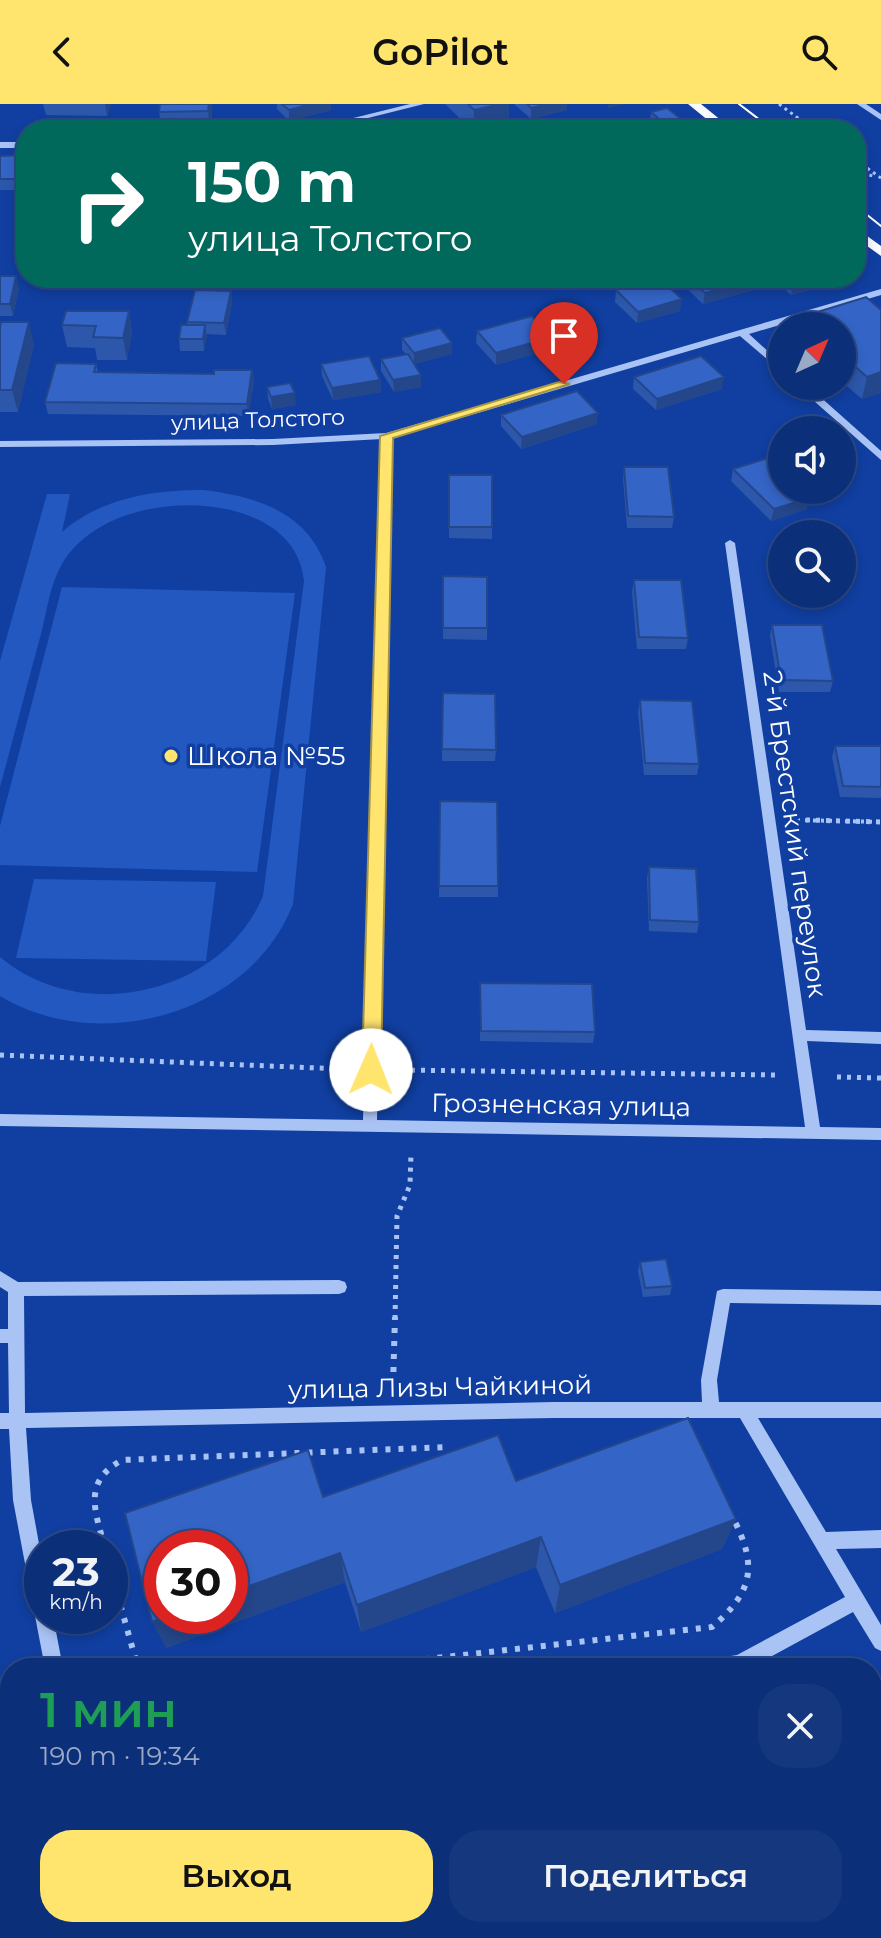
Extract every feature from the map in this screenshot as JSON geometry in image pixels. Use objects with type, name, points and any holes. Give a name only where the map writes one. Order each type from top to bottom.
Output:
[{"type":"main road","points":[[694,104],[714,120]]},
{"type":"street","points":[[352,120],[420,104]]},
{"type":"street","points":[[861,104],[881,118]]},
{"type":"street","name":"улица Толстого","points":[[0,444],[273,442],[387,436],[881,292]]},
{"type":"street","points":[[741,332],[768,356]]},
{"type":"street","points":[[818,400],[881,457]]},
{"type":"street","points":[[370,1127],[387,436]]},
{"type":"street","name":"2-й Брестский переулок","points":[[730,543],[813,1132]]},
{"type":"street","points":[[799,1035],[881,1038]]},
{"type":"street","name":"Грозненская улица","points":[[0,1120],[881,1134]]},
{"type":"street","points":[[0,1278],[16,1289],[339,1287]]},
{"type":"street","points":[[16,1289],[8,1336],[8,1421],[28,1530]]},
{"type":"street","points":[[711,1410],[709,1380],[723,1296],[881,1298]]},
{"type":"street","points":[[744,1410],[881,1642]]},
{"type":"street","name":"улица Лизы Чайкиной","points":[[8,1421],[881,1410]]},
{"type":"street","points":[[822,1541],[881,1539]]},
{"type":"street","points":[[750,1658],[856,1601]]},
{"type":"street","points":[[47,1634],[52,1658]]},
{"type":"path","points":[[779,104],[801,120]]},
{"type":"path","points":[[768,820],[881,822]]},
{"type":"path","points":[[0,1055],[371,1070],[881,1078]]},
{"type":"path","points":[[390,1449],[397,1216],[410,1185],[410,1169]]},
{"type":"path","points":[[100,1530],[93,1502],[97,1478],[106,1466],[122,1460],[451,1447]]},
{"type":"path","points":[[436,1658],[712,1627],[731,1612],[749,1585],[746,1540],[724,1504]]},
{"type":"path","points":[[128,1632],[135,1658]]},
{"type":"shaded area","points":[[203,490],[260,502],[293,520],[318,548],[326,567],[293,904],[272,942],[243,973],[208,997],[168,1014],[125,1022],[82,1022],[39,1014],[0,996],[0,957],[33,978],[70,990],[108,994],[146,990],[183,977],[216,957],[243,930],[263,896],[304,581],[297,556],[290,545],[273,528],[250,516],[215,507],[166,506],[117,519],[95,530],[76,545],[62,564],[52,589],[0,787],[0,661],[47,494],[70,494],[62,532],[93,511],[128,498]]},
{"type":"shaded area","points":[[62,587],[295,593],[257,872],[0,865],[0,826]]},
{"type":"shaded area","points":[[34,879],[216,882],[206,961],[16,958]]},
{"type":"building","points":[[160,104],[209,104],[208,111],[159,112]]},
{"type":"building","points":[[282,104],[311,104],[289,110]]},
{"type":"building","points":[[468,104],[501,104],[474,110]]},
{"type":"building","points":[[527,104],[548,104],[531,108]]},
{"type":"building","points":[[667,108],[681,119],[660,120],[651,112]]},
{"type":"building","points":[[16,155],[16,179],[0,179],[0,156]]},
{"type":"building","points":[[0,276],[16,276],[10,304],[0,304]]},
{"type":"building","points":[[670,288],[682,299],[638,312],[616,290]]},
{"type":"building","points":[[700,288],[723,288],[705,293]]},
{"type":"building","points":[[195,290],[231,291],[224,323],[187,322]]},
{"type":"building","points":[[866,297],[881,310],[881,372],[867,377],[856,367],[856,312],[817,312]]},
{"type":"building","points":[[66,311],[129,311],[123,338],[93,337],[96,326],[62,325]]},
{"type":"building","points":[[532,316],[553,337],[496,353],[477,331]]},
{"type":"building","points":[[1,322],[29,322],[12,390],[0,390]]},
{"type":"building","points":[[181,325],[205,325],[203,339],[179,339]]},
{"type":"building","points":[[440,328],[452,343],[414,353],[402,338]]},
{"type":"building","points":[[408,354],[421,375],[393,380],[381,359]]},
{"type":"building","points":[[369,356],[380,380],[332,388],[321,364]]},
{"type":"building","points":[[701,356],[724,377],[657,399],[634,377]]},
{"type":"building","points":[[56,363],[96,364],[94,372],[214,374],[214,370],[252,370],[247,404],[45,402]]},
{"type":"building","points":[[290,383],[295,393],[271,397],[267,387]]},
{"type":"building","points":[[577,391],[598,413],[522,437],[501,415]]},
{"type":"building","points":[[768,458],[768,503],[733,469]]},
{"type":"building","points":[[624,467],[668,467],[674,517],[628,516]]},
{"type":"building","points":[[449,475],[492,475],[492,527],[449,527]]},
{"type":"building","points":[[769,504],[790,504],[774,509]]},
{"type":"building","points":[[443,576],[487,577],[487,628],[443,628]]},
{"type":"building","points":[[634,580],[681,580],[688,638],[639,637]]},
{"type":"building","points":[[772,625],[822,625],[833,681],[781,680]]},
{"type":"building","points":[[443,693],[495,694],[496,750],[442,749]]},
{"type":"building","points":[[640,700],[692,701],[699,764],[645,763]]},
{"type":"building","points":[[835,746],[881,746],[881,787],[843,786]]},
{"type":"building","points":[[440,801],[497,802],[498,886],[439,886]]},
{"type":"building","points":[[649,867],[696,869],[699,922],[650,920]]},
{"type":"building","points":[[480,983],[592,984],[595,1032],[481,1031]]},
{"type":"building","points":[[666,1259],[672,1286],[645,1288],[640,1262]]},
{"type":"building","points":[[688,1418],[736,1519],[560,1585],[541,1537],[357,1605],[340,1553],[248,1586],[248,1530],[144,1530],[144,1590],[125,1513],[308,1450],[323,1497],[498,1435],[516,1481]]},
{"type":"tram line","points":[[739,104],[760,120]]},
{"type":"tram line","points":[[866,214],[881,226]]},
{"type":"place","name":"Школа №55","points":[[171,756]]},
{"type":"route","points":[[371,1070],[387,436],[564,384]]}]
